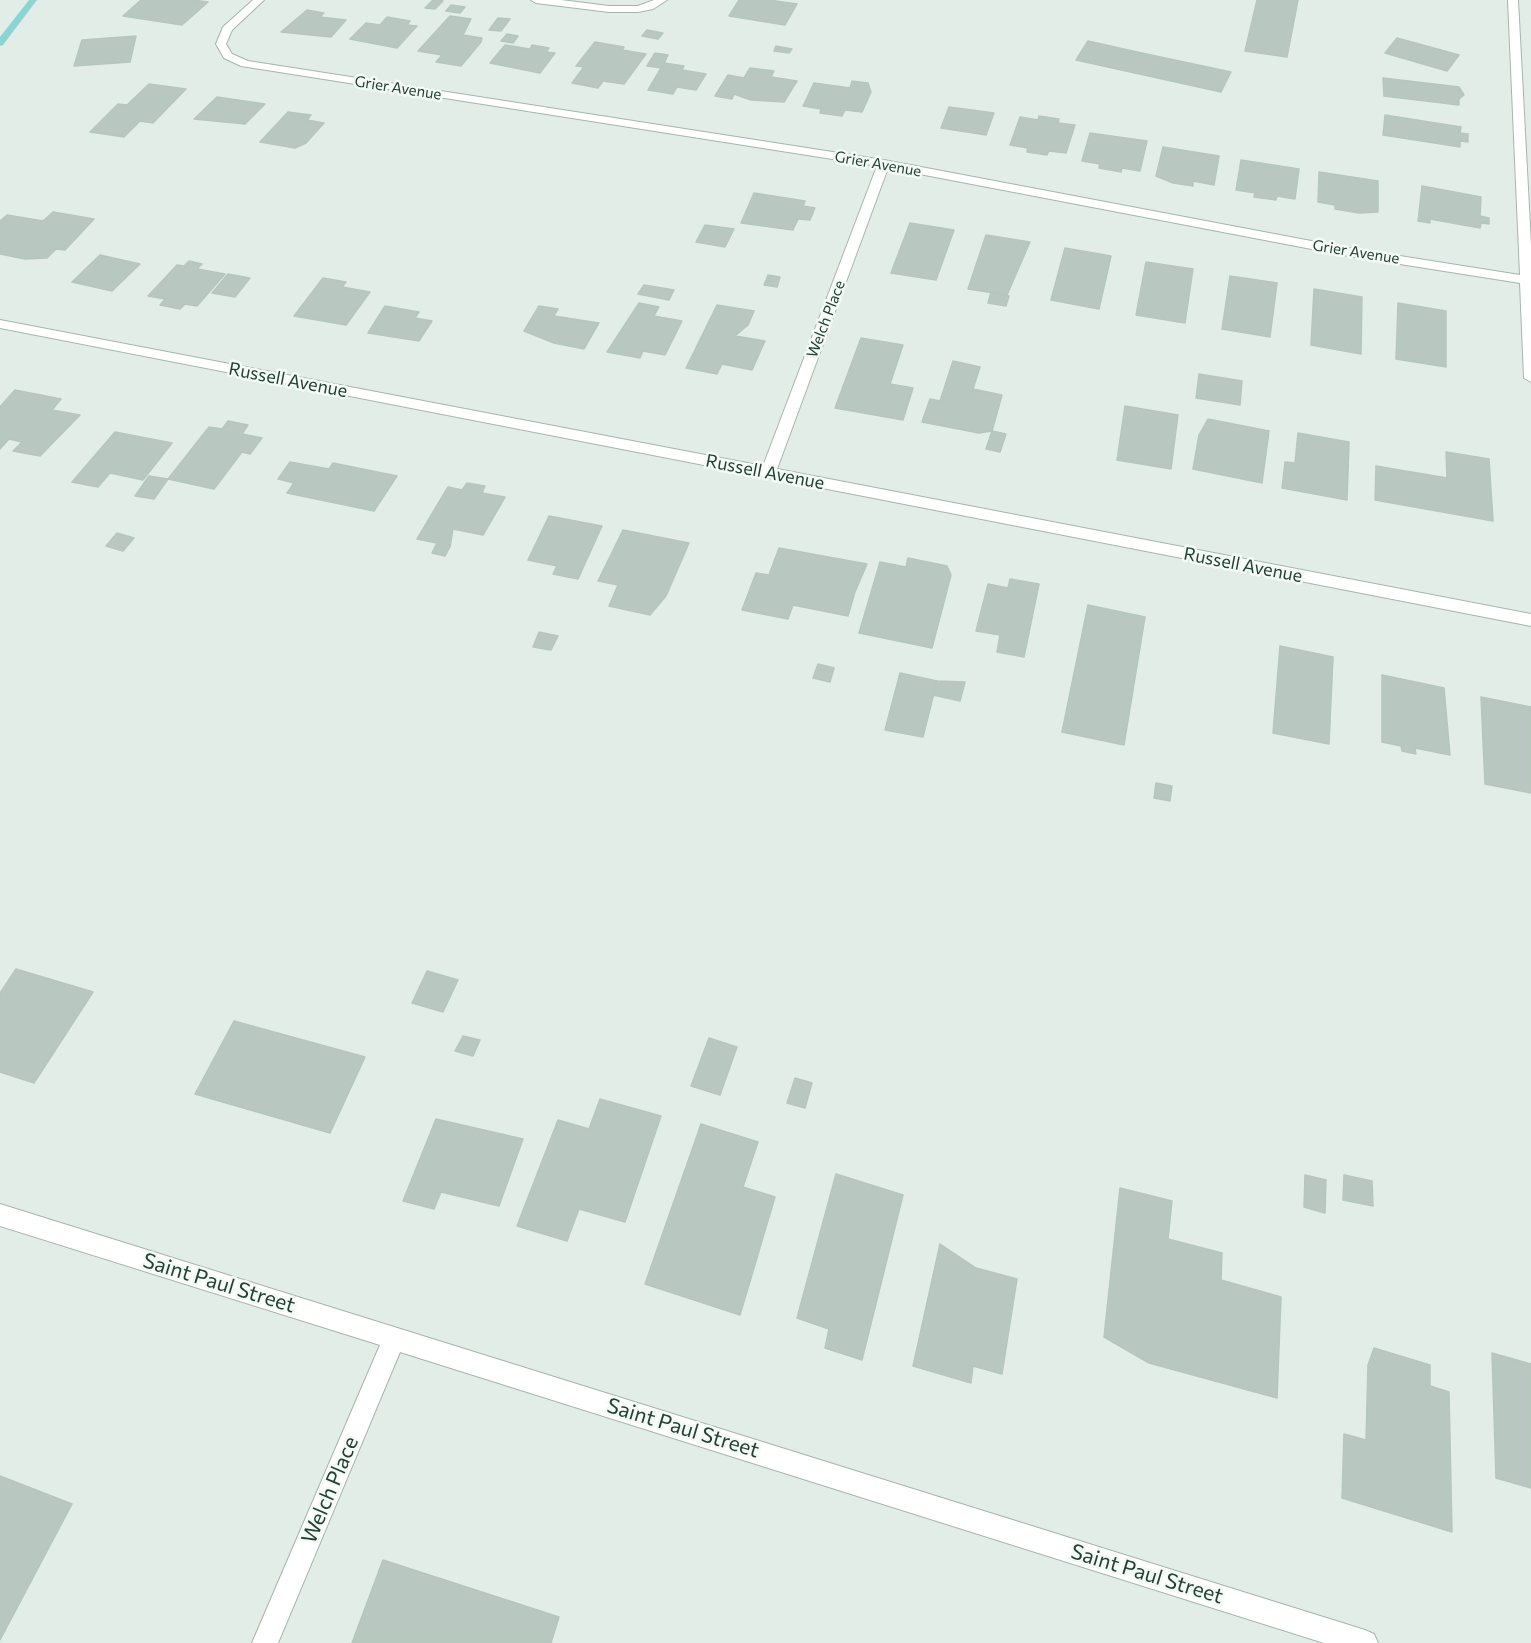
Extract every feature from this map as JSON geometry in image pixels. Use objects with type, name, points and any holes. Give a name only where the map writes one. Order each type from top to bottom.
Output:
[{"type":"street","name":"Grier Avenue","points":[[259,0],[227,29],[221,44],[228,56],[244,64],[884,164],[1332,249],[1527,280]]},
{"type":"street","points":[[536,0],[602,9],[649,7],[662,0]]},
{"type":"street","points":[[1513,0],[1531,378]]},
{"type":"street","name":"Welch Place","points":[[768,473],[884,164]]},
{"type":"street","name":"Russell Avenue","points":[[0,324],[1531,620]]},
{"type":"street","name":"Saint Paul Street","points":[[0,1215],[1365,1643]]},
{"type":"street","name":"Welch Place","points":[[266,1643],[395,1337]]},
{"type":"building","points":[[141,0],[208,2],[182,25],[123,16]]},
{"type":"building","points":[[433,0],[443,1],[435,9],[425,8]]},
{"type":"building","points":[[739,0],[769,0],[797,4],[785,25],[729,16]]},
{"type":"building","points":[[1257,0],[1298,0],[1287,57],[1245,51]]},
{"type":"building","points":[[451,5],[465,7],[460,13],[446,11]]},
{"type":"building","points":[[307,10],[324,13],[320,17],[346,20],[331,37],[281,32]]},
{"type":"building","points":[[450,16],[471,19],[463,35],[482,38],[461,66],[436,62],[442,55],[418,51]]},
{"type":"building","points":[[387,17],[410,21],[407,25],[417,26],[397,48],[350,39],[366,23],[380,25]]},
{"type":"building","points":[[498,18],[510,19],[501,31],[489,30]]},
{"type":"building","points":[[647,30],[663,33],[658,39],[642,36]]},
{"type":"building","points":[[507,34],[518,36],[513,43],[501,41]]},
{"type":"building","points":[[136,36],[130,62],[74,66],[82,40]]},
{"type":"building","points":[[1397,38],[1459,55],[1447,71],[1385,53]]},
{"type":"building","points":[[1088,41],[1231,72],[1221,92],[1076,60]]},
{"type":"building","points":[[595,42],[646,54],[624,84],[603,81],[598,88],[572,83],[584,67],[576,66]]},
{"type":"building","points":[[505,45],[530,49],[532,45],[549,48],[546,52],[555,53],[540,73],[490,63]]},
{"type":"building","points":[[776,46],[792,49],[789,53],[774,51]]},
{"type":"building","points":[[655,53],[668,55],[662,68],[647,66]]},
{"type":"building","points":[[664,63],[684,66],[682,70],[706,74],[696,90],[677,87],[673,94],[648,90]]},
{"type":"building","points":[[750,68],[774,71],[771,77],[797,81],[784,102],[751,100],[734,94],[732,99],[715,96],[728,75],[744,78]]},
{"type":"building","points":[[1383,78],[1459,87],[1464,95],[1459,99],[1459,105],[1384,96]]},
{"type":"building","points":[[852,81],[868,83],[871,92],[862,112],[845,110],[842,116],[820,113],[821,109],[803,106],[814,83],[850,88]]},
{"type":"building","points":[[149,84],[186,89],[153,123],[140,121],[124,137],[90,132],[118,104],[127,105]]},
{"type":"building","points":[[217,97],[265,104],[245,124],[194,119]]},
{"type":"building","points":[[949,107],[994,113],[986,135],[941,128]]},
{"type":"building","points":[[288,112],[311,115],[307,120],[324,123],[306,143],[295,148],[260,142]]},
{"type":"building","points":[[1385,115],[1461,127],[1460,133],[1468,134],[1468,142],[1460,141],[1460,147],[1383,135]]},
{"type":"building","points":[[1039,116],[1059,119],[1058,123],[1075,125],[1066,153],[1049,151],[1047,155],[1027,152],[1028,148],[1010,145],[1020,117],[1038,120]]},
{"type":"building","points":[[1090,133],[1147,141],[1140,171],[1122,168],[1121,172],[1099,168],[1100,164],[1082,161]]},
{"type":"building","points":[[1163,147],[1219,156],[1214,185],[1193,181],[1193,186],[1173,183],[1156,176]]},
{"type":"building","points":[[1241,160],[1299,169],[1295,199],[1277,196],[1276,200],[1254,197],[1255,193],[1236,190]]},
{"type":"building","points":[[1319,172],[1378,181],[1378,212],[1359,213],[1335,209],[1335,205],[1318,202]]},
{"type":"building","points":[[1422,186],[1481,197],[1480,216],[1489,218],[1489,224],[1481,223],[1480,228],[1430,219],[1430,223],[1418,221]]},
{"type":"building","points":[[754,193],[805,201],[803,206],[815,208],[810,220],[798,219],[793,230],[741,223]]},
{"type":"building","points":[[53,212],[94,219],[65,250],[56,249],[47,258],[25,259],[0,254],[0,221],[7,215],[43,221]]},
{"type":"building","points":[[910,223],[954,230],[936,280],[891,273]]},
{"type":"building","points":[[705,225],[734,229],[725,247],[696,242]]},
{"type":"building","points":[[986,235],[1030,242],[1007,295],[968,289]]},
{"type":"building","points":[[1065,248],[1111,256],[1099,309],[1051,300]]},
{"type":"building","points":[[100,255],[140,264],[112,291],[72,282]]},
{"type":"building","points":[[189,261],[202,264],[197,269],[225,274],[197,306],[185,304],[180,309],[160,305],[165,299],[148,296],[177,265],[184,266]]},
{"type":"building","points":[[1146,262],[1193,269],[1185,323],[1136,315]]},
{"type":"building","points":[[228,274],[250,278],[235,297],[212,293]]},
{"type":"building","points":[[768,275],[780,277],[777,287],[764,285]]},
{"type":"building","points":[[1230,276],[1277,283],[1270,337],[1222,329]]},
{"type":"building","points":[[323,278],[346,282],[342,287],[370,292],[346,325],[294,316]]},
{"type":"building","points":[[644,285],[674,290],[669,300],[638,294]]},
{"type":"building","points":[[1314,289],[1362,297],[1361,354],[1311,345]]},
{"type":"building","points":[[991,292],[1009,296],[1006,306],[988,303]]},
{"type":"building","points":[[639,303],[659,307],[654,316],[682,321],[665,355],[643,351],[640,358],[607,352]]},
{"type":"building","points":[[1398,303],[1446,311],[1446,367],[1396,359]]},
{"type":"building","points":[[717,305],[754,311],[748,325],[735,336],[765,341],[752,370],[722,364],[717,374],[686,368]]},
{"type":"building","points":[[385,306],[419,312],[415,318],[432,321],[419,341],[368,333]]},
{"type":"building","points":[[539,306],[558,309],[554,316],[599,323],[584,349],[554,343],[524,331]]},
{"type":"building","points":[[861,338],[903,345],[890,384],[913,388],[903,420],[835,408]]},
{"type":"building","points":[[953,361],[980,367],[973,389],[1002,395],[992,431],[979,433],[922,422],[930,399],[940,401]]},
{"type":"building","points":[[1199,374],[1242,381],[1240,405],[1196,398]]},
{"type":"building","points":[[15,390],[61,399],[52,410],[80,415],[40,456],[13,451],[22,442],[9,439],[0,449],[0,407]]},
{"type":"building","points":[[1125,406],[1178,415],[1171,469],[1117,460]]},
{"type":"building","points":[[1208,419],[1269,431],[1262,483],[1193,469],[1199,435]]},
{"type":"building","points":[[228,421],[248,425],[242,434],[262,438],[250,454],[242,452],[214,489],[168,479],[209,427],[222,429]]},
{"type":"building","points":[[992,431],[1006,434],[1000,452],[986,449]]},
{"type":"building","points":[[115,432],[172,443],[143,480],[110,473],[98,487],[72,482]]},
{"type":"building","points":[[1298,433],[1349,442],[1347,500],[1282,488],[1285,462],[1295,463]]},
{"type":"building","points":[[1446,452],[1489,459],[1493,521],[1375,500],[1376,466],[1447,478]]},
{"type":"building","points":[[290,462],[329,469],[333,463],[397,476],[374,511],[287,493],[294,483],[278,479]]},
{"type":"building","points":[[149,476],[168,479],[154,499],[135,496]]},
{"type":"building","points":[[467,483],[485,486],[482,493],[505,497],[483,535],[453,529],[450,547],[445,556],[432,553],[437,543],[417,539],[448,487],[462,490]]},
{"type":"building","points":[[549,516],[602,526],[578,579],[553,574],[557,566],[528,560]]},
{"type":"building","points":[[623,530],[689,543],[666,596],[650,615],[609,606],[618,585],[598,581]]},
{"type":"building","points":[[117,533],[134,538],[123,551],[106,546]]},
{"type":"building","points":[[779,548],[867,564],[848,616],[793,605],[788,619],[742,610],[756,573],[769,575]]},
{"type":"building","points":[[908,558],[947,566],[951,575],[932,648],[859,633],[880,562],[906,567]]},
{"type":"building","points":[[1010,579],[1039,584],[1024,657],[997,652],[1000,635],[976,631],[988,584],[1008,588]]},
{"type":"building","points":[[1088,605],[1145,617],[1124,745],[1062,732]]},
{"type":"building","points":[[539,632],[558,636],[551,650],[533,647]]},
{"type":"building","points":[[1280,646],[1333,657],[1329,744],[1273,733]]},
{"type":"building","points":[[818,664],[834,668],[830,682],[813,678]]},
{"type":"building","points":[[900,673],[937,681],[923,737],[885,730]]},
{"type":"building","points":[[1382,675],[1444,688],[1450,755],[1415,748],[1416,754],[1402,751],[1401,746],[1382,742]]},
{"type":"building","points":[[937,681],[965,682],[960,701],[933,695]]},
{"type":"building","points":[[1481,697],[1531,707],[1531,793],[1485,784]]},
{"type":"building","points":[[1156,783],[1172,786],[1170,801],[1154,798]]},
{"type":"building","points":[[16,969],[93,992],[34,1083],[0,1072],[0,993]]},
{"type":"building","points":[[427,971],[458,980],[443,1012],[412,1003]]},
{"type":"building","points":[[234,1021],[365,1057],[330,1133],[195,1094]]},
{"type":"building","points":[[463,1036],[480,1040],[473,1056],[455,1051]]},
{"type":"building","points":[[709,1038],[737,1047],[720,1095],[691,1086]]},
{"type":"building","points":[[795,1078],[812,1083],[805,1108],[787,1103]]},
{"type":"building","points":[[600,1099],[661,1116],[625,1222],[579,1209],[567,1241],[517,1226],[558,1120],[589,1129]]},
{"type":"building","points":[[436,1119],[523,1139],[499,1206],[441,1192],[434,1209],[403,1201]]},
{"type":"building","points":[[701,1124],[758,1142],[743,1187],[775,1197],[740,1315],[645,1284]]},
{"type":"building","points":[[836,1174],[903,1195],[862,1360],[825,1348],[829,1329],[797,1318]]},
{"type":"building","points":[[1305,1175],[1326,1180],[1325,1213],[1304,1207]]},
{"type":"building","points":[[1344,1175],[1372,1181],[1373,1206],[1343,1200]]},
{"type":"building","points":[[1120,1188],[1172,1201],[1168,1239],[1222,1253],[1221,1280],[1281,1297],[1277,1398],[1149,1363],[1104,1337]]},
{"type":"building","points":[[940,1244],[976,1268],[1017,1279],[1002,1374],[973,1366],[971,1383],[913,1366]]},
{"type":"building","points":[[1374,1348],[1430,1365],[1430,1386],[1449,1392],[1452,1532],[1342,1498],[1344,1434],[1366,1440],[1368,1365]]},
{"type":"building","points":[[1492,1353],[1531,1364],[1531,1488],[1496,1478]]},
{"type":"building","points":[[0,1476],[72,1504],[0,1640]]},
{"type":"building","points":[[383,1560],[559,1617],[551,1643],[352,1643]]},
{"type":"waterway","points":[[0,43],[33,0]]}]
